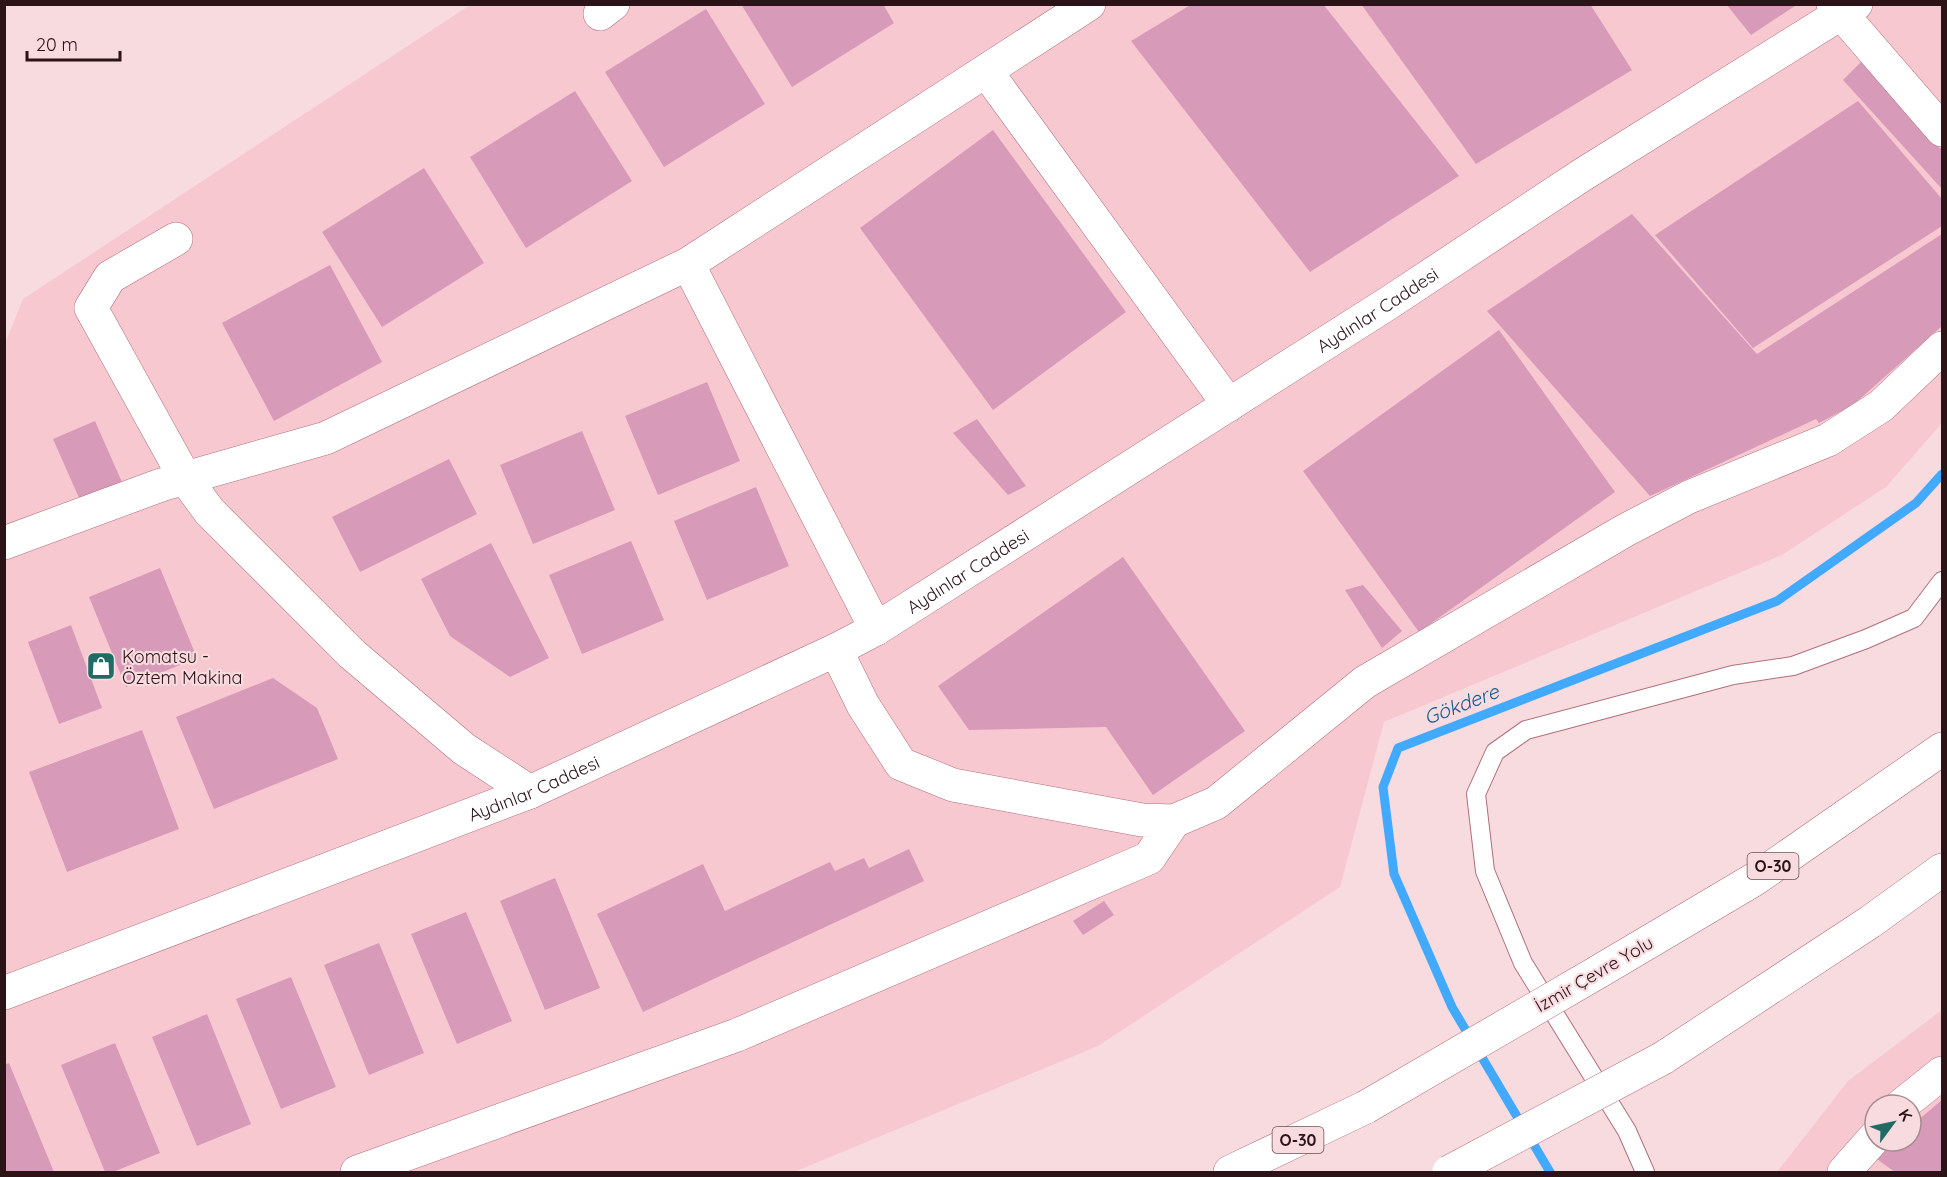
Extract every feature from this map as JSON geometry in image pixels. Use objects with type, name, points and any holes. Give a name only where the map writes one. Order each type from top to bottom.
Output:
[{"type":"main road","points":[[4,543],[185,478],[326,438],[688,264],[1089,4]]},
{"type":"main road","points":[[1843,7],[1942,130]]},
{"type":"main road","name":"Aydınlar Caddesi","points":[[4,993],[530,792],[836,650],[876,628],[1387,304],[1843,7]]},
{"type":"main road","points":[[986,71],[1228,405]]},
{"type":"main road","points":[[176,239],[110,277],[91,308],[185,478],[209,511],[352,654],[464,749],[530,792]]},
{"type":"main road","points":[[688,264],[876,628]]},
{"type":"main road","points":[[836,650],[864,705],[901,764],[953,785],[1142,820],[1174,821],[1216,803],[1365,682],[1624,531],[1689,497],[1828,440],[1881,406],[1942,348]]},
{"type":"main road","name":"İzmir Çevre Yolu","points":[[1230,1173],[1366,1107],[1755,879],[1942,749]]},
{"type":"main road","points":[[357,1173],[737,1035],[1149,858],[1174,821]]},
{"type":"main road","points":[[1449,1173],[1663,1058],[1870,922],[1942,870]]},
{"type":"main road","points":[[1917,1093],[1942,1073]]},
{"type":"main road","points":[[1844,1173],[1863,1151]]},
{"type":"lane","points":[[1645,1173],[1627,1131],[1523,963],[1485,872],[1476,794],[1495,752],[1527,730],[1733,675],[1793,666],[1866,639],[1914,618],[1942,581]]},
{"type":"shaded area","points":[[470,5],[1942,5],[1942,423],[1886,487],[1782,555],[1384,722],[1340,887],[1098,1046],[794,1172],[5,1172],[4,346],[23,299]]},
{"type":"shaded area","points":[[1942,1010],[1942,1172],[1777,1172],[1848,1081]]},
{"type":"building","points":[[741,4],[883,4],[894,23],[792,87]]},
{"type":"building","points":[[1192,4],[1323,4],[1459,176],[1310,272],[1131,41]]},
{"type":"building","points":[[1361,4],[1590,4],[1632,70],[1476,164]]},
{"type":"building","points":[[1726,4],[1798,4],[1751,35]]},
{"type":"building","points":[[706,9],[765,104],[664,167],[605,72]]},
{"type":"building","points":[[1861,62],[1942,150],[1942,189],[1843,80]]},
{"type":"building","points":[[575,91],[632,181],[526,248],[470,157]]},
{"type":"building","points":[[1858,101],[1942,199],[1942,226],[1753,348],[1655,235]]},
{"type":"building","points":[[993,130],[1126,312],[993,410],[860,228]]},
{"type":"building","points":[[424,168],[484,263],[382,327],[322,232]]},
{"type":"building","points":[[1632,214],[1757,354],[1942,234],[1942,326],[1853,405],[1819,423],[1816,419],[1650,496],[1487,311]]},
{"type":"building","points":[[330,265],[382,362],[274,421],[222,323]]},
{"type":"building","points":[[1499,330],[1615,492],[1419,632],[1303,471]]},
{"type":"building","points":[[707,382],[740,461],[658,495],[625,416]]},
{"type":"building","points":[[977,419],[1026,486],[1008,495],[953,433]]},
{"type":"building","points":[[95,421],[125,489],[83,507],[53,439]]},
{"type":"building","points":[[582,431],[615,510],[533,544],[500,465]]},
{"type":"building","points":[[449,459],[477,514],[360,572],[332,517]]},
{"type":"building","points":[[756,487],[789,566],[707,600],[674,521]]},
{"type":"building","points":[[631,541],[664,620],[582,654],[549,575]]},
{"type":"building","points":[[491,543],[549,658],[510,677],[450,636],[421,579]]},
{"type":"building","points":[[1123,557],[1245,731],[1153,795],[1106,727],[969,730],[938,686]]},
{"type":"building","points":[[160,568],[197,658],[126,687],[89,597]]},
{"type":"building","points":[[1363,585],[1402,631],[1382,648],[1345,590]]},
{"type":"building","points":[[71,625],[102,708],[59,724],[28,642]]},
{"type":"building","points":[[273,678],[317,708],[338,759],[214,809],[176,717]]},
{"type":"building","points":[[142,730],[179,829],[67,872],[29,772]]},
{"type":"building","points":[[909,849],[924,881],[643,1012],[597,914],[703,864],[725,911],[830,862],[835,871],[864,858],[869,868]]},
{"type":"building","points":[[555,878],[600,988],[545,1010],[500,901]]},
{"type":"building","points":[[1104,901],[1114,915],[1083,935],[1073,921]]},
{"type":"building","points":[[466,912],[512,1021],[457,1044],[411,934]]},
{"type":"building","points":[[379,943],[424,1053],[369,1075],[324,965]]},
{"type":"building","points":[[291,977],[336,1087],[281,1109],[236,999]]},
{"type":"building","points":[[207,1014],[251,1124],[197,1146],[152,1037]]},
{"type":"building","points":[[115,1043],[160,1153],[113,1172],[105,1172],[61,1065]]},
{"type":"building","points":[[9,1063],[54,1172],[4,1172],[4,1065]]},
{"type":"building","points":[[1942,1100],[1942,1172],[1895,1172],[1874,1157],[1879,1153],[1923,1153],[1923,1116]]},
{"type":"waterway","name":"Gökdere","points":[[1550,1172],[1452,1007],[1394,874],[1383,787],[1398,748],[1777,601],[1916,503],[1942,474]]},
{"type":"place","name":"Komatsu - Öztem Makina","points":[[101,666]]}]
